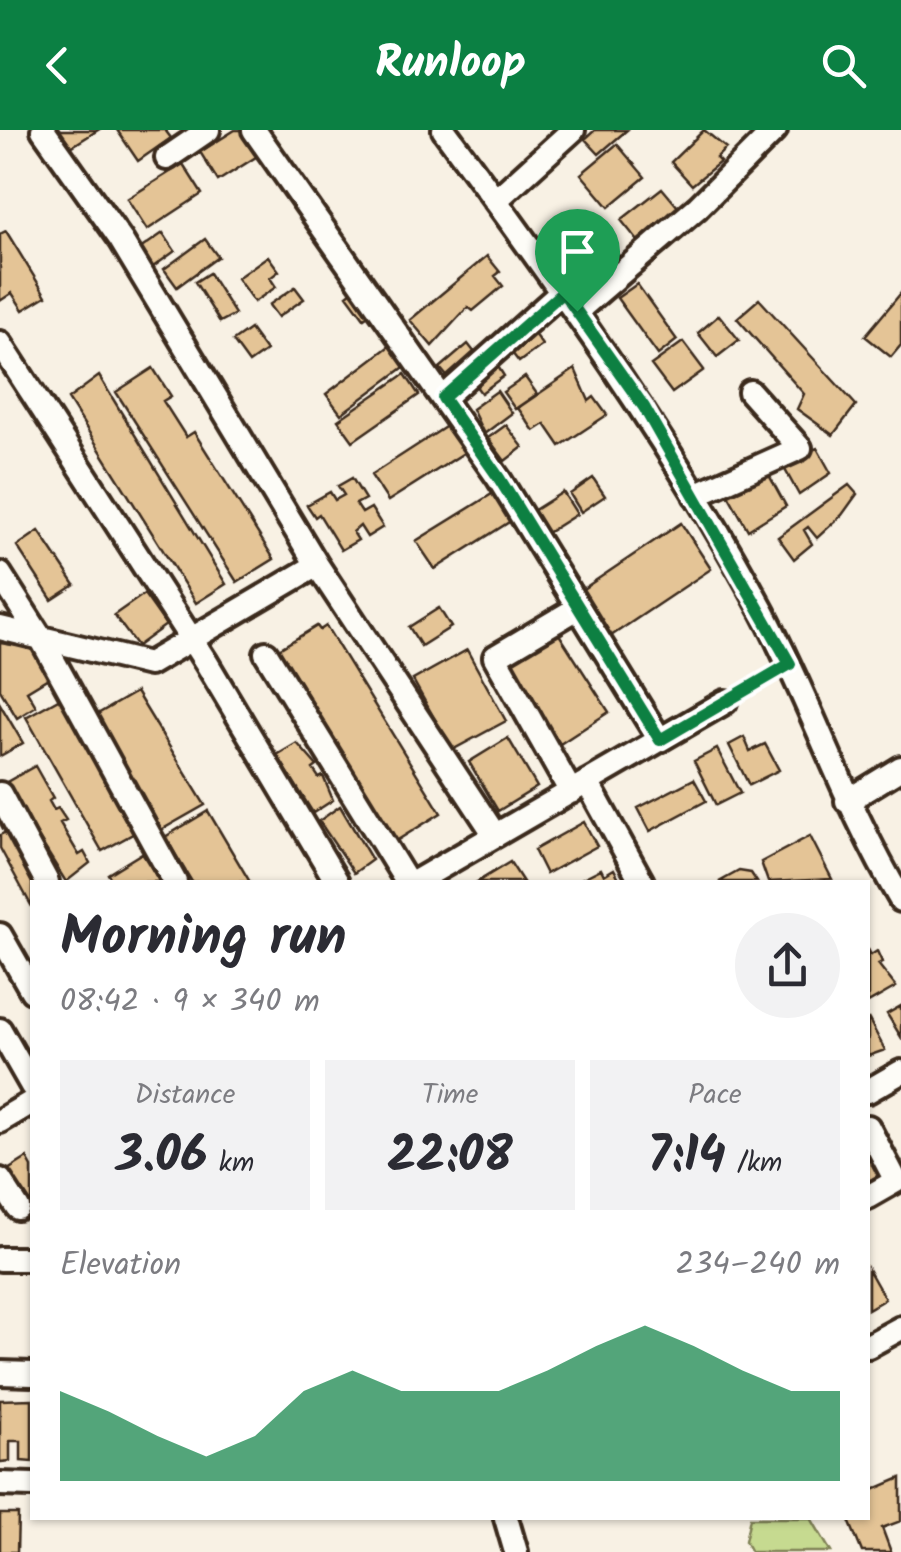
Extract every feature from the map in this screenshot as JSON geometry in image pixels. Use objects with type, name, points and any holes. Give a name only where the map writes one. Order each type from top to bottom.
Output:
[{"type":"street","points":[[43,130],[120,240],[318,565],[495,836]]},
{"type":"street","points":[[167,158],[208,130]]},
{"type":"street","points":[[254,130],[499,478],[576,610],[660,740]]},
{"type":"street","points":[[444,130],[644,407],[790,664],[847,801],[901,900]]},
{"type":"street","points":[[496,200],[573,130]]},
{"type":"street","points":[[577,311],[698,207],[775,130]]},
{"type":"street","points":[[443,398],[563,292]]},
{"type":"street","points":[[0,343],[192,642],[336,880]]},
{"type":"street","points":[[695,495],[800,448],[750,392]]},
{"type":"street","points":[[0,628],[149,664],[318,565]]},
{"type":"street","points":[[0,574],[42,640],[174,880]]},
{"type":"street","points":[[576,610],[495,657],[641,880]]},
{"type":"street","points":[[266,654],[406,880]]},
{"type":"street","points":[[418,880],[725,702]]},
{"type":"street","points":[[847,801],[901,768]]},
{"type":"street","points":[[0,794],[46,880]]},
{"type":"street","points":[[0,935],[30,988]]},
{"type":"street","points":[[0,1030],[30,1082]]},
{"type":"street","points":[[870,1090],[901,1072]]},
{"type":"street","points":[[0,1121],[30,1103]]},
{"type":"street","points":[[870,1131],[896,1181],[870,1196]]},
{"type":"street","points":[[0,1180],[18,1208]]},
{"type":"street","points":[[0,1259],[30,1259]]},
{"type":"street","points":[[870,1345],[901,1328]]},
{"type":"street","points":[[0,1373],[30,1374]]},
{"type":"street","points":[[0,1484],[30,1485]]},
{"type":"street","points":[[507,1520],[516,1552]]},
{"type":"path","points":[[725,702],[790,664]]},
{"type":"green space","points":[[750,1520],[812,1520],[831,1552],[751,1552],[745,1541]]},
{"type":"building","points":[[49,130],[98,130],[63,152]]},
{"type":"building","points":[[117,130],[165,130],[171,138],[138,161]]},
{"type":"building","points":[[235,130],[243,130],[259,155],[218,181],[200,152]]},
{"type":"building","points":[[595,130],[627,130],[599,154],[585,139]]},
{"type":"building","points":[[704,130],[726,148],[716,158],[720,162],[692,185],[671,162]]},
{"type":"building","points":[[617,144],[645,177],[609,207],[581,174]]},
{"type":"building","points":[[183,164],[202,194],[147,230],[127,199]]},
{"type":"building","points":[[662,188],[683,213],[642,246],[621,220]]},
{"type":"building","points":[[6,231],[46,296],[23,310],[12,293],[0,301],[0,234]]},
{"type":"building","points":[[163,233],[175,251],[153,267],[140,249]]},
{"type":"building","points":[[602,235],[626,265],[590,293],[567,264]]},
{"type":"building","points":[[205,239],[218,257],[177,287],[164,269]]},
{"type":"building","points":[[268,256],[279,271],[270,278],[276,287],[254,302],[237,278]]},
{"type":"building","points":[[487,256],[500,272],[495,276],[503,286],[473,311],[468,307],[432,346],[410,320]]},
{"type":"building","points":[[209,273],[235,314],[220,322],[195,282]]},
{"type":"building","points":[[637,284],[677,340],[658,355],[617,298]]},
{"type":"building","points":[[295,287],[304,299],[278,317],[269,305]]},
{"type":"building","points":[[357,287],[374,311],[364,318],[347,295]]},
{"type":"building","points":[[901,293],[901,345],[891,357],[865,336]]},
{"type":"building","points":[[759,299],[856,405],[833,435],[797,409],[804,394],[737,318]]},
{"type":"building","points":[[719,315],[739,340],[717,357],[698,333]]},
{"type":"building","points":[[250,329],[266,351],[249,363],[233,341]]},
{"type":"building","points":[[532,331],[542,345],[519,362],[509,349]]},
{"type":"building","points":[[683,342],[704,370],[672,393],[651,365]]},
{"type":"building","points":[[392,344],[407,365],[341,414],[326,394]]},
{"type":"building","points":[[468,344],[479,358],[451,381],[440,368]]},
{"type":"building","points":[[497,365],[504,376],[481,393],[473,382]]},
{"type":"building","points":[[153,368],[171,396],[163,401],[186,437],[194,432],[274,559],[237,582],[116,392]]},
{"type":"building","points":[[575,369],[589,401],[594,397],[607,415],[560,446],[545,424],[534,431],[518,408]]},
{"type":"building","points":[[405,374],[419,395],[353,441],[338,420]]},
{"type":"building","points":[[99,376],[226,584],[196,603],[68,399]]},
{"type":"building","points":[[525,377],[537,394],[515,409],[503,392]]},
{"type":"building","points":[[497,391],[512,413],[484,434],[472,409]]},
{"type":"building","points":[[453,422],[470,449],[388,501],[371,475]]},
{"type":"building","points":[[506,425],[523,447],[505,461],[488,438]]},
{"type":"building","points":[[817,448],[831,473],[799,495],[784,468],[769,475],[786,506],[748,530],[725,489]]},
{"type":"building","points":[[352,478],[365,499],[356,504],[362,513],[371,508],[383,527],[367,537],[360,526],[353,532],[358,540],[341,550],[319,514],[315,517],[307,505],[330,492],[335,500],[344,495],[338,486]]},
{"type":"building","points":[[593,478],[605,496],[581,512],[570,494]]},
{"type":"building","points":[[849,485],[857,494],[842,515],[817,538],[808,527],[804,530],[812,544],[794,559],[778,537]]},
{"type":"building","points":[[500,489],[517,517],[435,569],[416,541]]},
{"type":"building","points":[[563,492],[577,514],[547,533],[533,511]]},
{"type":"building","points":[[681,523],[711,569],[605,640],[574,595]]},
{"type":"building","points":[[39,531],[75,585],[52,600],[17,546]]},
{"type":"building","points":[[144,594],[166,625],[137,646],[114,615]]},
{"type":"building","points":[[439,608],[451,627],[421,646],[409,627]]},
{"type":"building","points":[[317,626],[320,630],[326,626],[441,813],[396,841],[279,649]]},
{"type":"building","points":[[557,631],[609,712],[560,744],[508,662]]},
{"type":"building","points":[[0,643],[35,648],[53,675],[27,691],[36,706],[17,718],[0,690]]},
{"type":"building","points":[[467,650],[506,721],[452,750],[413,680]]},
{"type":"building","points":[[136,692],[205,805],[161,830],[96,715]]},
{"type":"building","points":[[62,697],[138,831],[102,851],[26,717]]},
{"type":"building","points":[[0,704],[23,743],[0,756]]},
{"type":"building","points":[[744,737],[750,751],[765,744],[779,770],[749,785],[729,745]]},
{"type":"building","points":[[508,738],[537,787],[498,811],[469,762]]},
{"type":"building","points":[[297,743],[317,766],[313,769],[319,778],[323,776],[333,800],[313,813],[277,755]]},
{"type":"building","points":[[717,749],[740,793],[716,805],[694,761]]},
{"type":"building","points":[[35,766],[53,798],[49,801],[54,810],[58,808],[66,820],[60,823],[79,855],[84,852],[90,863],[65,880],[5,783]]},
{"type":"building","points":[[694,779],[706,801],[650,831],[638,808]]},
{"type":"building","points":[[340,806],[372,860],[354,873],[319,821]]},
{"type":"building","points":[[208,811],[249,880],[191,880],[165,837]]},
{"type":"building","points":[[584,822],[597,846],[546,874],[534,850]]},
{"type":"building","points":[[12,829],[40,880],[30,880],[30,903],[0,848],[0,835]]},
{"type":"building","points":[[810,836],[832,879],[767,880],[761,862]]},
{"type":"building","points":[[142,853],[159,880],[112,880],[108,874]]},
{"type":"building","points":[[510,862],[522,880],[480,880]]},
{"type":"building","points":[[601,869],[604,875],[614,869],[620,880],[579,880]]},
{"type":"building","points":[[739,871],[751,873],[756,880],[723,880]]},
{"type":"building","points":[[877,951],[882,962],[878,964],[896,987],[870,1002],[870,953]]},
{"type":"building","points":[[901,1006],[901,1037],[887,1014]]},
{"type":"building","points":[[870,1022],[885,1050],[870,1055]]},
{"type":"building","points":[[870,1147],[887,1177],[870,1185]]},
{"type":"building","points":[[27,1158],[30,1207],[23,1212],[0,1175]]},
{"type":"building","points":[[870,1273],[885,1299],[870,1308]]},
{"type":"building","points":[[30,1399],[30,1462],[21,1461],[21,1441],[10,1441],[10,1461],[0,1462],[0,1400]]},
{"type":"building","points":[[901,1478],[901,1521],[882,1528],[891,1552],[862,1552],[849,1520],[870,1520],[870,1491]]},
{"type":"building","points":[[0,1514],[18,1514],[17,1552],[0,1552]]},
{"type":"route","points":[[563,292],[577,311],[644,407],[790,664],[660,740],[580,617],[499,478],[443,398],[563,292]]}]
